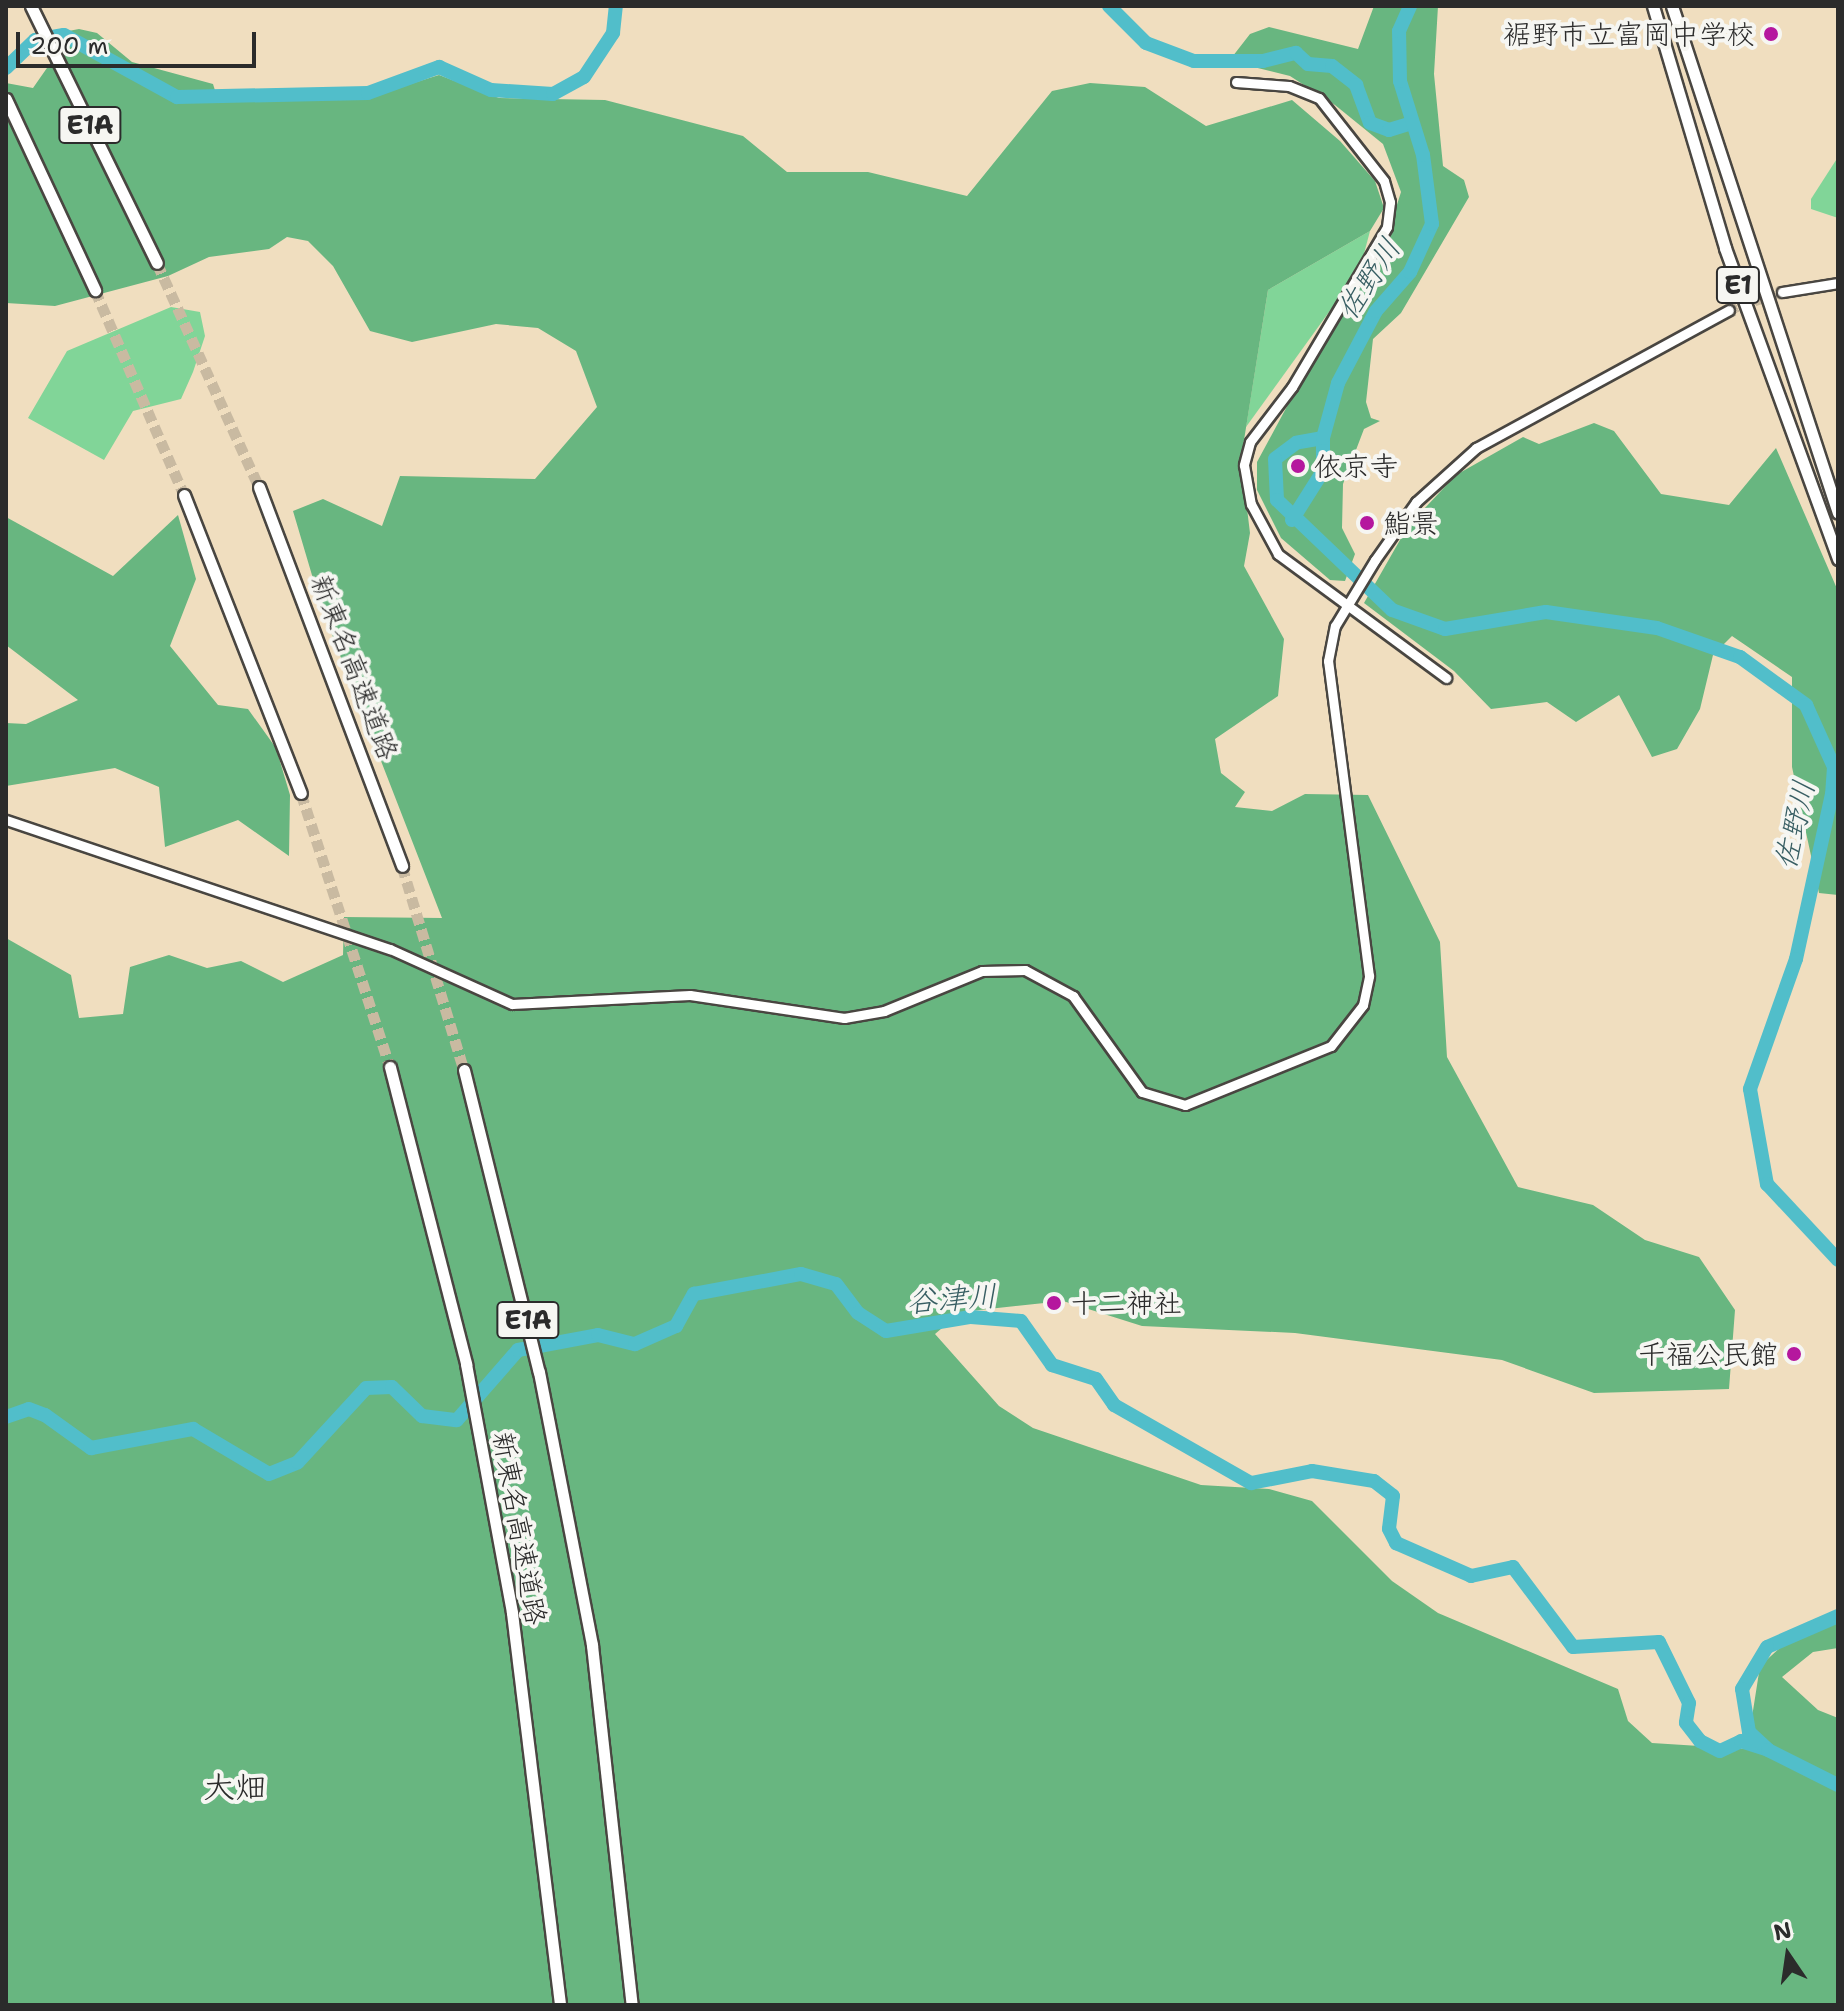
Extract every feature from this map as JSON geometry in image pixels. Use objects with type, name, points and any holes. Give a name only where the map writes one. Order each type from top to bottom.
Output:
[{"type":"highway","name":"E1A","points":[[31,6],[157,263]]},
{"type":"highway","name":"E1","points":[[1653,6],[1735,276],[1838,559]]},
{"type":"highway","name":"E1","points":[[1672,6],[1838,513]]},
{"type":"highway","name":"E1A","points":[[6,99],[95,290]]},
{"type":"highway","name":"新東名高速道路","points":[[259,487],[322,645],[402,866]]},
{"type":"highway","points":[[184,495],[222,585],[301,793]]},
{"type":"highway","name":"新東名高速道路","points":[[390,1067],[466,1364],[512,1613],[560,2005]]},
{"type":"highway","name":"新東名高速道路","points":[[464,1070],[517,1270],[578,1572],[614,1807],[632,2005]]},
{"type":"street","points":[[1236,82],[1289,86],[1319,98],[1384,181],[1390,202],[1387,227],[1292,387],[1250,442],[1244,465],[1269,544],[1446,678]]},
{"type":"street","points":[[1782,292],[1838,283]]},
{"type":"street","points":[[6,820],[390,949],[512,1004],[690,995],[844,1018],[884,1011],[982,971],[1025,970],[1073,996],[1142,1092],[1185,1105],[1317,1054],[1354,1025],[1369,976],[1328,661],[1347,605],[1375,560],[1416,502],[1476,448],[1729,310]]},
{"type":"green space","points":[[1374,6],[1438,6],[1434,74],[1443,166],[1464,180],[1469,197],[1401,313],[1373,339],[1366,402],[1371,418],[1380,421],[1364,429],[1343,484],[1342,528],[1355,554],[1345,581],[1330,580],[1281,538],[1257,490],[1257,462],[1326,334],[1382,252],[1401,192],[1383,144],[1335,105],[1290,76],[1229,61],[1250,34],[1269,27],[1358,49]]},
{"type":"green space","points":[[79,29],[97,33],[132,62],[213,84],[218,100],[372,96],[439,75],[499,98],[605,100],[743,136],[787,172],[868,172],[967,196],[1052,91],[1090,83],[1145,87],[1206,126],[1292,100],[1340,141],[1375,181],[1384,208],[1370,231],[1268,290],[1241,459],[1250,533],[1244,566],[1284,639],[1278,696],[1215,739],[1221,773],[1245,792],[1235,807],[1272,811],[1305,794],[1368,795],[1440,942],[1447,1057],[1518,1187],[1593,1205],[1645,1240],[1699,1257],[1735,1310],[1729,1389],[1594,1393],[1502,1360],[1295,1333],[1142,1326],[1063,1301],[961,1312],[935,1334],[999,1406],[1033,1428],[1201,1485],[1269,1489],[1312,1501],[1392,1581],[1438,1613],[1618,1689],[1628,1721],[1652,1743],[1747,1749],[1760,1666],[1783,1645],[1838,1622],[1838,1648],[1813,1652],[1782,1677],[1818,1710],[1838,1718],[1838,2005],[6,2005],[6,938],[71,975],[79,1018],[123,1014],[130,967],[169,955],[207,968],[241,961],[283,982],[343,955],[344,917],[442,918],[322,609],[293,511],[323,499],[382,526],[400,476],[535,479],[597,407],[576,351],[538,328],[496,324],[412,342],[370,331],[333,266],[308,241],[287,237],[269,249],[209,257],[168,276],[55,306],[6,303],[6,83],[33,88],[63,45],[58,33]]},
{"type":"green space","points":[[1838,157],[1838,218],[1811,209],[1811,199]]},
{"type":"green space","points":[[1370,231],[1360,269],[1246,427],[1268,290]]},
{"type":"green space","points":[[171,307],[200,312],[205,336],[193,372],[181,399],[133,411],[104,460],[28,418],[67,351]]},
{"type":"green space","points":[[1594,423],[1614,431],[1661,494],[1729,505],[1776,448],[1838,591],[1838,895],[1819,893],[1792,767],[1792,677],[1732,636],[1713,655],[1700,709],[1677,749],[1652,757],[1619,695],[1576,722],[1547,702],[1491,709],[1454,671],[1364,603],[1408,526],[1456,475],[1523,437],[1539,444]]},
{"type":"green space","points":[[178,515],[196,579],[170,646],[218,705],[248,709],[276,748],[290,795],[289,856],[238,820],[165,847],[159,787],[115,768],[6,786],[6,723],[26,724],[78,700],[6,645],[6,517],[113,576]]},
{"type":"waterway","points":[[6,68],[35,40],[64,35],[177,97],[368,93],[439,67],[491,90],[553,94],[584,77],[613,33],[616,6]]},
{"type":"waterway","points":[[1109,6],[1146,43],[1194,61],[1263,61],[1296,53],[1308,64],[1332,66],[1356,85],[1370,123],[1389,130],[1409,124]]},
{"type":"waterway","name":"佐野川","points":[[1292,520],[1323,471],[1323,438],[1338,383],[1376,311],[1410,272],[1432,224],[1423,155],[1400,81],[1399,31],[1410,6]]},
{"type":"waterway","name":"佐野川","points":[[1323,438],[1296,443],[1275,459],[1277,500],[1392,610],[1445,629],[1546,612],[1657,628],[1740,657],[1806,705],[1834,767],[1832,794],[1796,959],[1750,1089],[1767,1184],[1838,1260]]},
{"type":"waterway","name":"谷津川","points":[[6,1417],[29,1409],[45,1415],[91,1448],[193,1429],[269,1474],[298,1462],[366,1388],[392,1387],[422,1416],[457,1420],[518,1350],[598,1335],[635,1344],[676,1326],[694,1294],[801,1274],[836,1284],[858,1313],[886,1331],[971,1317],[1021,1321],[1052,1365],[1096,1379],[1114,1405],[1251,1483],[1312,1471],[1374,1481],[1393,1496],[1389,1529],[1396,1543],[1471,1576],[1513,1567],[1573,1647],[1659,1642],[1689,1703],[1686,1723],[1700,1741],[1720,1751],[1741,1741],[1768,1750]]},
{"type":"waterway","name":"佐野川","points":[[1838,1616],[1767,1647],[1742,1689],[1749,1732],[1768,1750],[1838,1785]]},
{"type":"tunnel","points":[[157,263],[259,487]]},
{"type":"tunnel","points":[[95,290],[184,495]]},
{"type":"tunnel","points":[[1729,310],[1782,292]]},
{"type":"tunnel","points":[[301,793],[390,1067]]},
{"type":"tunnel","points":[[402,866],[464,1070]]},
{"type":"place","name":"裾野市立富岡中学校","points":[[1771,34]]},
{"type":"place","name":"依京寺","points":[[1298,466]]},
{"type":"place","name":"鮨景","points":[[1367,523]]},
{"type":"place","name":"十二神社","points":[[1054,1303]]},
{"type":"place","name":"千福公民館","points":[[1794,1354]]},
{"type":"district","name":"大畑","points":[[235,1787]]}]
